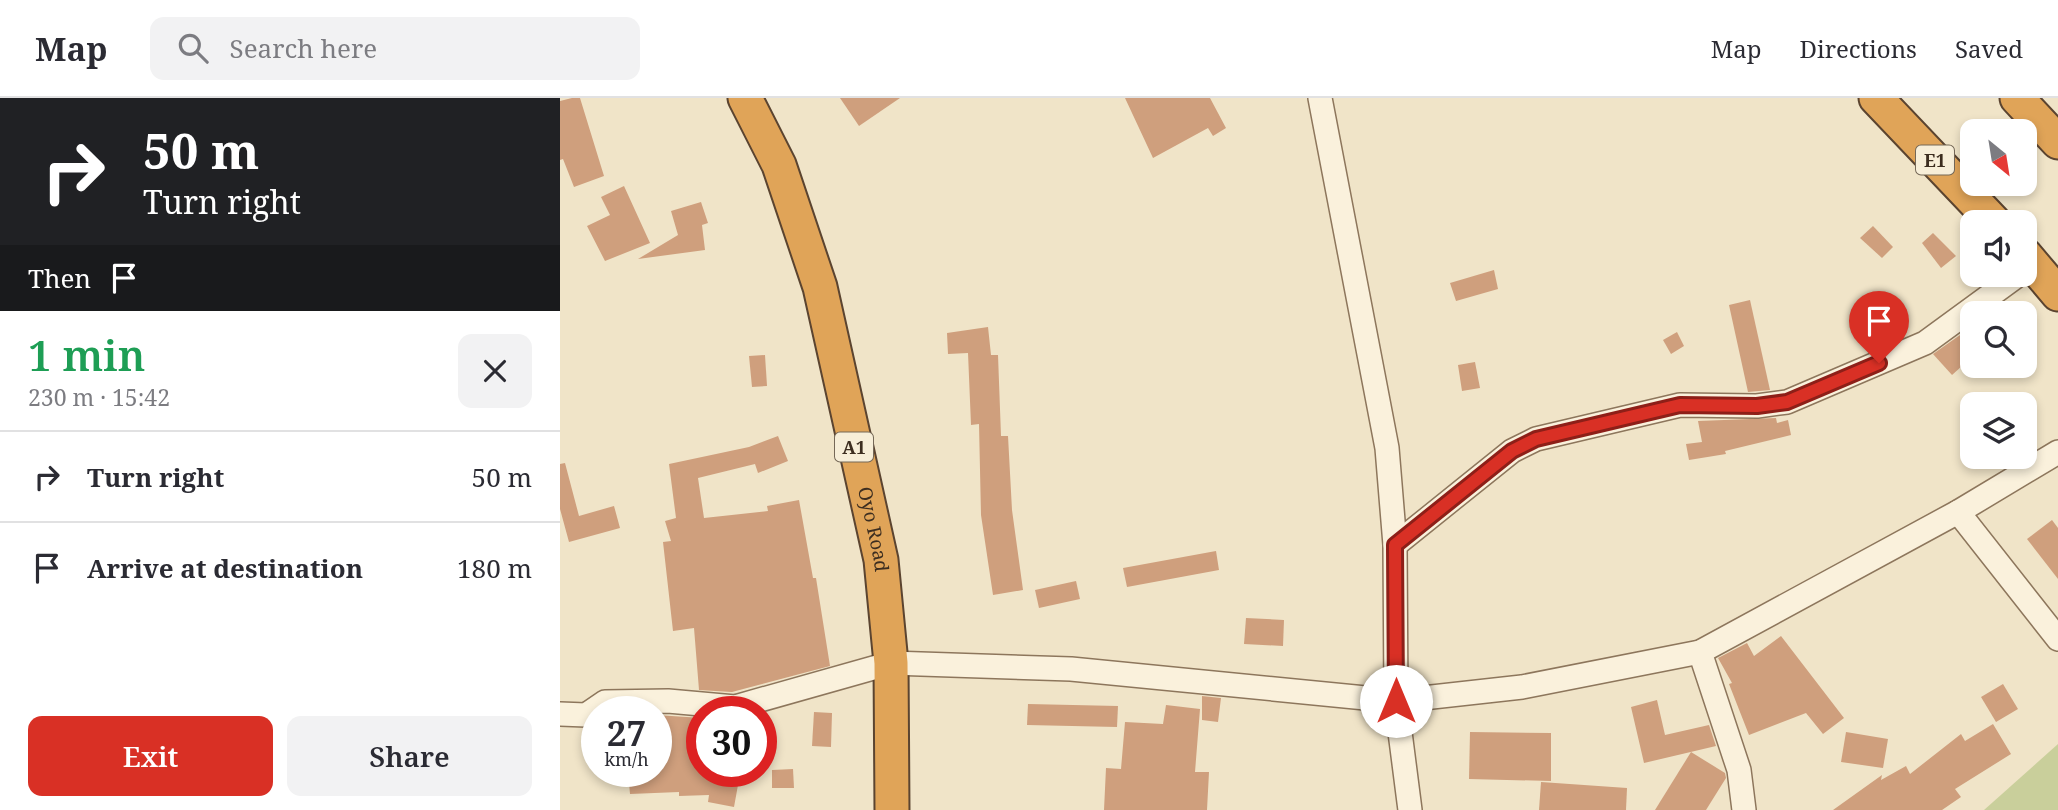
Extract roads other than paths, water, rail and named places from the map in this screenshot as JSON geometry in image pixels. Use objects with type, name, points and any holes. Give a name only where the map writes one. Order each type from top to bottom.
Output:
[{"type":"highway","name":"Oyo Road","points":[[745,98],[779,165],[820,287],[881,560],[891,663],[892,810]]},
{"type":"highway","name":"E1","points":[[1875,98],[1982,210]]},
{"type":"highway","points":[[2017,98],[2058,142]]},
{"type":"highway","points":[[2037,276],[2058,294]]},
{"type":"street","points":[[1320,98],[1387,448],[1395,545],[1396,701],[1410,810]]},
{"type":"street","points":[[1395,545],[1512,451],[1536,439],[1680,405],[1757,406],[1787,402],[1925,343],[1998,287]]},
{"type":"street","points":[[560,714],[586,715],[605,702],[668,701],[735,707],[891,663],[1071,669],[1396,701],[1522,687],[1700,652],[1958,512],[2058,452]]},
{"type":"street","points":[[1958,512],[2058,639]]},
{"type":"street","points":[[1700,652],[1739,770],[1744,810]]}]
